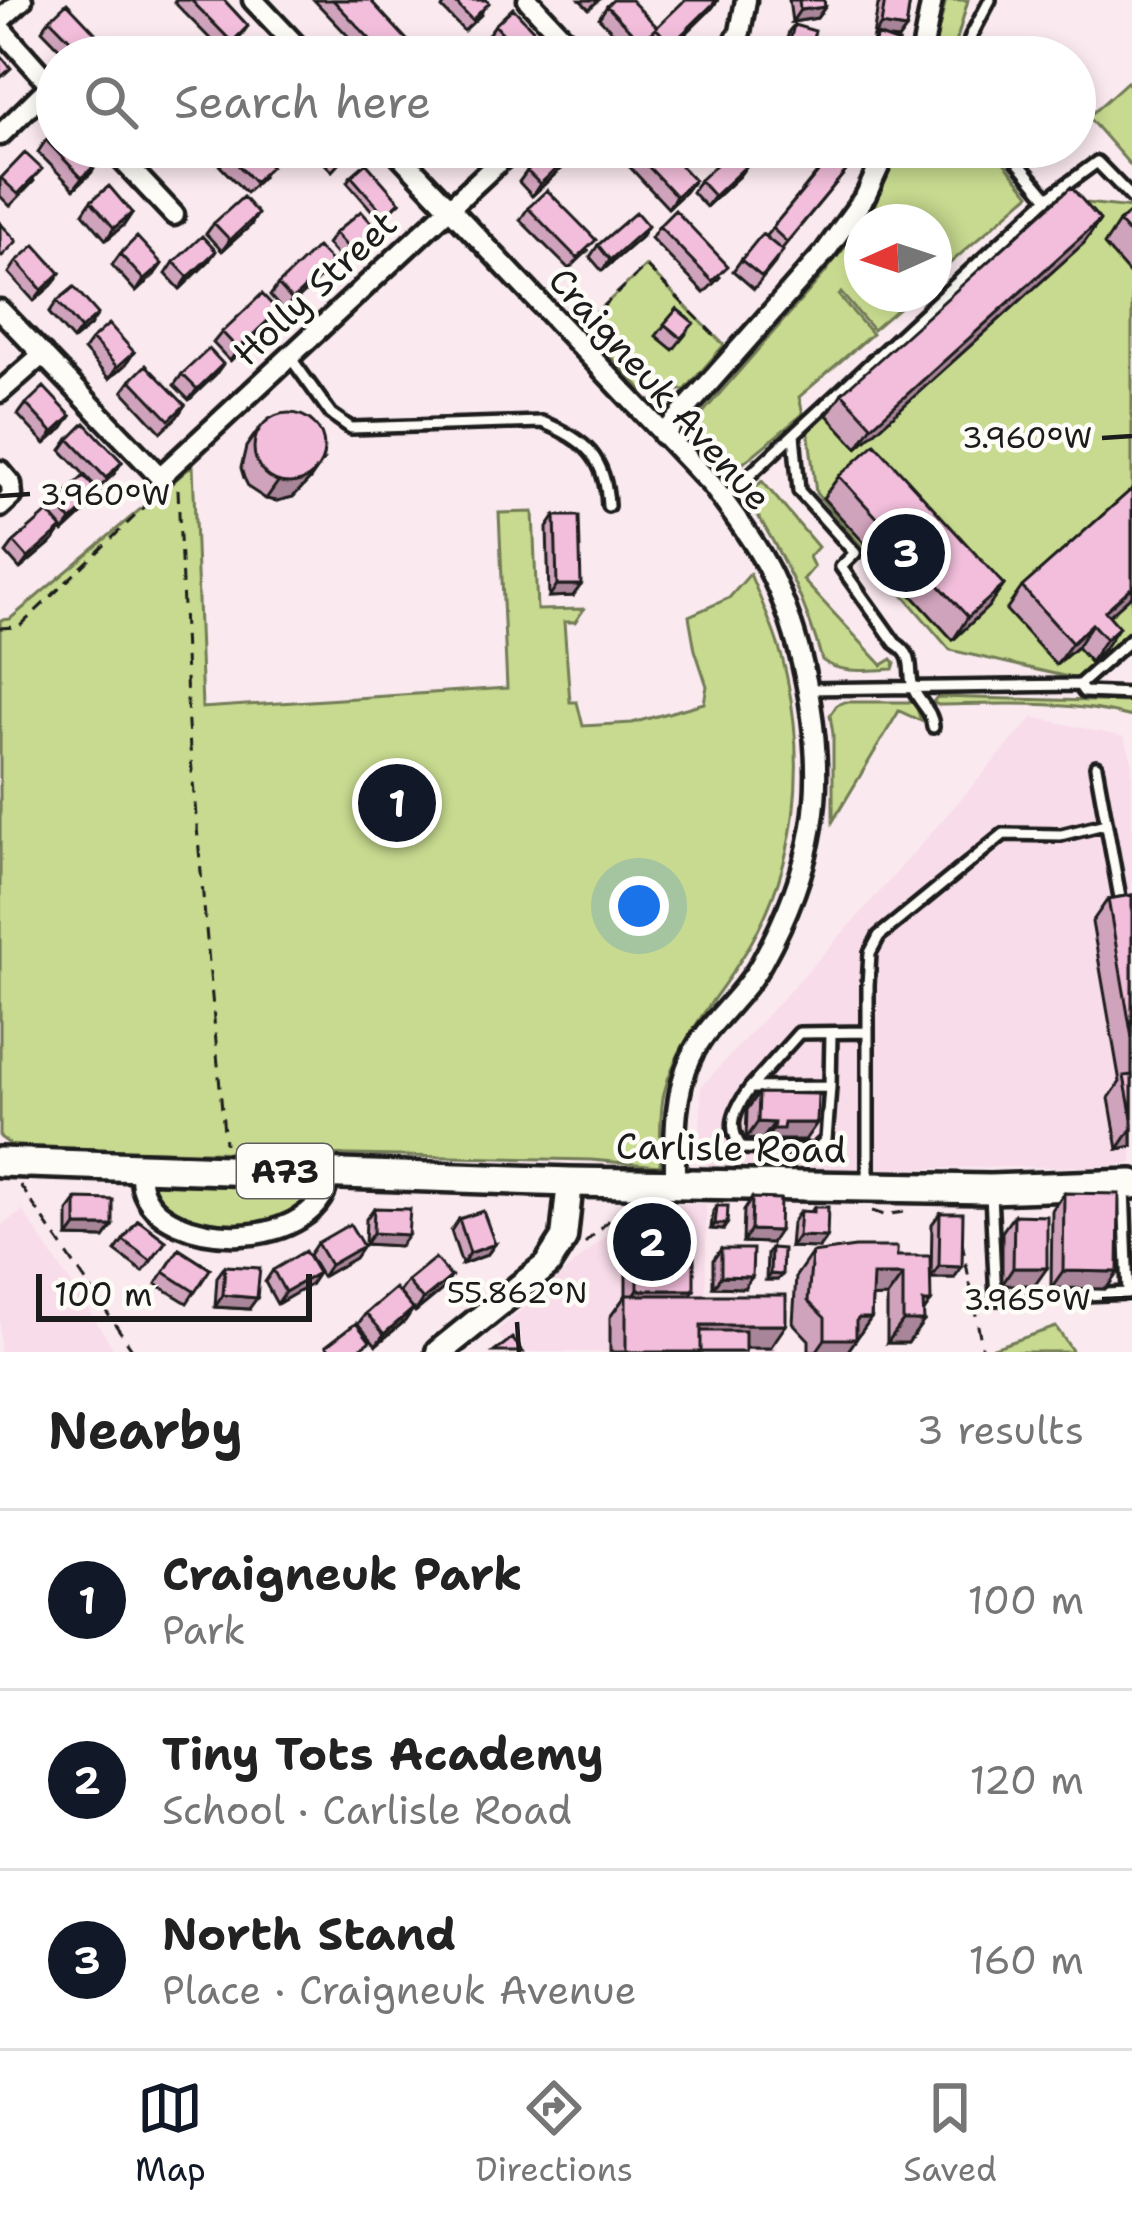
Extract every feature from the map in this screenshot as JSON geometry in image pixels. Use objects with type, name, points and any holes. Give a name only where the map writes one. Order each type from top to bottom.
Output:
[{"type":"main road","name":"Carlisle Road","points":[[2,1160],[571,1182],[625,1191],[675,1183],[866,1198],[1128,1185]]},
{"type":"street","points":[[22,0],[0,24],[36,67]]},
{"type":"street","points":[[253,0],[287,36]]},
{"type":"street","points":[[528,0],[561,36]]},
{"type":"street","points":[[738,36],[746,0]]},
{"type":"street","points":[[925,36],[932,0]]},
{"type":"street","points":[[0,135],[36,104]]},
{"type":"street","points":[[130,168],[174,215]]},
{"type":"street","name":"Craigneuk Avenue","points":[[412,168],[712,484],[770,572],[785,606],[807,689],[814,786],[813,821],[802,874],[784,922],[758,970],[692,1054],[677,1098],[675,1183]]},
{"type":"street","name":"Holly Street","points":[[160,476],[492,168]]},
{"type":"street","points":[[663,435],[825,252],[866,195],[878,168]]},
{"type":"street","points":[[0,310],[160,476]]},
{"type":"street","points":[[0,392],[43,354]]},
{"type":"street","points":[[0,471],[11,484],[12,496],[0,507]]},
{"type":"street","points":[[141,1168],[146,1196],[163,1214],[210,1234],[235,1236],[264,1232],[302,1218],[324,1196],[328,1172]]},
{"type":"street","points":[[439,1352],[545,1267],[564,1238],[571,1182]]},
{"type":"lane","points":[[971,36],[990,0]]},
{"type":"lane","points":[[1096,163],[1132,198]]},
{"type":"lane","points":[[1023,168],[1048,198]]},
{"type":"lane","points":[[723,500],[1048,198],[1089,168]]},
{"type":"lane","points":[[290,356],[332,414],[352,428],[542,422],[570,433],[601,463],[608,506]]},
{"type":"lane","points":[[794,434],[799,491],[854,554],[841,567],[908,655],[913,687],[933,717],[933,727]]},
{"type":"lane","points":[[807,689],[1079,685],[1132,638]]},
{"type":"lane","points":[[1079,685],[1084,692],[1132,694]]},
{"type":"lane","points":[[1096,766],[1120,903]]},
{"type":"lane","points":[[866,1198],[870,953],[880,936],[1004,834],[1061,835],[1105,824]]},
{"type":"lane","points":[[831,1033],[826,1140],[815,1150],[742,1148],[734,1132],[737,1106],[799,1034],[831,1033],[867,1032]]},
{"type":"lane","points":[[750,1088],[830,1088]]},
{"type":"lane","points":[[990,1189],[996,1299],[1128,1293],[1128,1185]]},
{"type":"path","points":[[571,336],[646,266],[735,356]]},
{"type":"path","points":[[177,460],[188,725],[227,1169]]},
{"type":"path","points":[[0,628],[19,626],[160,493],[160,476]]},
{"type":"path","points":[[2,1160],[134,1352]]},
{"type":"path","points":[[545,1267],[558,1267],[625,1191]]},
{"type":"path","points":[[866,1198],[884,1214],[920,1210]]},
{"type":"path","points":[[959,1226],[983,1352]]},
{"type":"shaded area","points":[[1033,717],[1124,737],[1132,760],[1132,1163],[861,1169],[700,1165],[701,1087]]},
{"type":"shaded area","points":[[643,1204],[706,1204],[706,1311],[778,1314],[776,1352],[512,1352],[496,1332]]},
{"type":"shaded area","points":[[23,1211],[116,1352],[0,1352],[0,1226]]},
{"type":"green space","points":[[946,0],[968,0],[958,36],[937,36]]},
{"type":"green space","points":[[1127,82],[1132,88],[1132,167],[1096,126],[1096,110]]},
{"type":"green space","points":[[891,168],[1008,168],[1030,194],[952,262],[952,204],[874,204]]},
{"type":"green space","points":[[1059,200],[1132,208],[1132,630],[1077,679],[950,650],[816,493],[808,428],[936,312],[952,312],[952,297]]},
{"type":"green space","points":[[844,248],[844,296],[839,296],[844,312],[853,312],[872,334],[799,397],[803,414],[736,469],[717,465],[693,439],[694,423]]},
{"type":"green space","points":[[646,266],[724,345],[685,390],[642,390],[582,326]]},
{"type":"green space","points":[[857,312],[894,312],[873,330]]},
{"type":"green space","points":[[193,465],[202,708],[507,688],[499,513],[533,512],[537,610],[584,609],[575,622],[564,622],[570,702],[577,702],[583,726],[632,723],[704,703],[707,686],[689,616],[729,598],[750,574],[776,638],[793,712],[796,780],[788,848],[767,912],[751,943],[690,1034],[671,1072],[661,1110],[660,1166],[591,1160],[15,1148],[0,1137],[0,620],[10,619]]},
{"type":"green space","points":[[762,481],[818,547],[809,557],[814,567],[803,580],[882,665],[892,659],[893,669],[846,670],[822,660],[791,576],[747,498]]},
{"type":"green space","points":[[937,697],[1132,702],[1132,717],[1060,705],[938,705],[933,702]]},
{"type":"green space","points":[[844,702],[915,702],[921,721],[899,711],[833,821],[830,715]]},
{"type":"green space","points":[[149,1184],[314,1189],[301,1207],[281,1219],[231,1227],[180,1216],[161,1202]]},
{"type":"green space","points":[[1056,1327],[1073,1352],[990,1352],[990,1349]]},
{"type":"building","points":[[191,0],[224,0],[248,26],[238,36],[226,36]]},
{"type":"building","points":[[333,0],[370,0],[403,36],[367,36]]},
{"type":"building","points":[[453,0],[486,0],[489,3],[472,20]]},
{"type":"building","points":[[613,0],[631,0],[657,27],[647,36],[635,36],[607,6]]},
{"type":"building","points":[[685,0],[717,0],[680,36],[663,36],[656,28]]},
{"type":"building","points":[[799,0],[824,0],[825,7],[800,10]]},
{"type":"building","points":[[885,0],[910,0],[906,29],[881,25]]},
{"type":"building","points":[[67,3],[98,36],[67,36],[50,19]]},
{"type":"building","points":[[513,8],[537,34],[505,36],[495,25]]},
{"type":"building","points":[[794,25],[815,31],[814,36],[791,36]]},
{"type":"building","points":[[0,55],[11,68],[0,78]]},
{"type":"building","points":[[25,153],[42,169],[18,194],[1,178]]},
{"type":"building","points":[[73,168],[92,168],[82,178]]},
{"type":"building","points":[[241,168],[269,168],[254,182]]},
{"type":"building","points":[[360,168],[370,168],[400,202],[385,215],[351,176]]},
{"type":"building","points":[[530,168],[557,168],[540,184],[527,171]]},
{"type":"building","points":[[650,168],[683,168],[694,180],[676,196]]},
{"type":"building","points":[[713,168],[744,168],[714,196],[700,180]]},
{"type":"building","points":[[822,168],[846,171],[787,242],[772,228]]},
{"type":"building","points":[[109,186],[132,213],[114,228],[91,201]]},
{"type":"building","points":[[1071,187],[1100,220],[872,426],[842,393],[932,312],[952,312],[952,294]]},
{"type":"building","points":[[547,190],[596,240],[577,258],[528,208]]},
{"type":"building","points":[[243,197],[258,214],[230,240],[214,223]]},
{"type":"building","points":[[675,210],[728,266],[712,281],[659,226]]},
{"type":"building","points":[[361,211],[376,228],[350,250],[335,233]]},
{"type":"building","points":[[1132,211],[1132,237],[1119,222]]},
{"type":"building","points":[[636,212],[648,226],[610,260],[598,245]]},
{"type":"building","points":[[0,223],[17,241],[2,256],[0,255]]},
{"type":"building","points":[[762,234],[783,251],[762,277],[741,260]]},
{"type":"building","points":[[202,236],[216,251],[188,277],[174,262]]},
{"type":"building","points":[[137,237],[162,264],[144,280],[120,254]]},
{"type":"building","points":[[35,245],[60,273],[42,290],[17,261]]},
{"type":"building","points":[[317,247],[332,262],[292,300],[278,285]]},
{"type":"building","points":[[74,287],[98,314],[81,329],[57,301]]},
{"type":"building","points":[[262,294],[278,311],[238,349],[222,332]]},
{"type":"building","points":[[677,309],[694,323],[681,338],[664,324]]},
{"type":"building","points":[[109,324],[134,352],[117,367],[92,339]]},
{"type":"building","points":[[209,349],[223,364],[197,389],[182,374]]},
{"type":"building","points":[[146,365],[185,405],[169,420],[131,380]]},
{"type":"building","points":[[44,387],[71,416],[53,433],[26,404]]},
{"type":"building","points":[[289,413],[314,423],[324,448],[314,473],[289,483],[264,473],[254,448],[264,423]]},
{"type":"building","points":[[85,423],[122,462],[106,478],[69,439]]},
{"type":"building","points":[[875,444],[1004,585],[968,617],[839,476]]},
{"type":"building","points":[[84,476],[100,494],[71,521],[55,503]]},
{"type":"building","points":[[1132,489],[1132,587],[1105,611],[1119,627],[1106,639],[1092,624],[1072,643],[1022,587]]},
{"type":"building","points":[[48,512],[62,528],[28,558],[14,542]]},
{"type":"building","points":[[555,516],[579,516],[581,585],[557,585]]},
{"type":"building","points":[[1132,895],[1132,1038],[1108,899]]},
{"type":"building","points":[[1132,1075],[1132,1119],[1124,1076]]},
{"type":"building","points":[[759,1093],[818,1094],[817,1123],[784,1123],[783,1129],[773,1129],[774,1123],[758,1122]]},
{"type":"building","points":[[1064,1193],[1119,1194],[1118,1272],[1063,1271]]},
{"type":"building","points":[[752,1198],[780,1199],[779,1231],[751,1230]]},
{"type":"building","points":[[76,1199],[113,1200],[113,1226],[76,1226]]},
{"type":"building","points":[[717,1206],[728,1206],[727,1224],[715,1224]]},
{"type":"building","points":[[814,1207],[828,1207],[827,1237],[798,1236],[800,1211],[814,1212]]},
{"type":"building","points":[[374,1208],[410,1209],[408,1235],[373,1233]]},
{"type":"building","points":[[483,1211],[495,1244],[470,1253],[459,1219]]},
{"type":"building","points":[[940,1213],[963,1213],[962,1267],[939,1266]]},
{"type":"building","points":[[1014,1215],[1047,1216],[1047,1268],[1013,1268]]},
{"type":"building","points":[[138,1220],[166,1241],[151,1261],[123,1240]]},
{"type":"building","points":[[350,1224],[363,1246],[330,1265],[317,1243]]},
{"type":"building","points":[[897,1247],[897,1256],[930,1256],[931,1302],[923,1302],[924,1321],[903,1321],[903,1275],[873,1275],[871,1318],[856,1321],[856,1339],[825,1339],[825,1318],[808,1301],[812,1253]]},
{"type":"building","points":[[771,1248],[783,1249],[782,1275],[770,1274]]},
{"type":"building","points":[[179,1249],[210,1269],[195,1292],[164,1272]]},
{"type":"building","points":[[721,1249],[753,1249],[752,1277],[721,1276]]},
{"type":"building","points":[[305,1251],[318,1273],[285,1292],[273,1270]]},
{"type":"building","points":[[638,1253],[694,1253],[694,1290],[638,1290]]},
{"type":"building","points":[[435,1258],[451,1277],[423,1300],[407,1281]]},
{"type":"building","points":[[225,1266],[260,1268],[257,1298],[223,1295]]},
{"type":"building","points":[[395,1288],[413,1309],[384,1334],[366,1313]]},
{"type":"building","points":[[626,1295],[786,1295],[786,1325],[701,1325],[701,1352],[626,1352]]},
{"type":"building","points":[[356,1323],[370,1341],[356,1352],[331,1352],[326,1346]]},
{"type":"building","points":[[701,1331],[745,1331],[745,1352],[701,1352]]},
{"type":"building","points":[[512,1338],[523,1352],[494,1352]]},
{"type":"place","name":"North Stand","points":[[906,553]]},
{"type":"place","name":"Craigneuk Park","points":[[397,803]]},
{"type":"place","name":"Tiny Tots Academy","points":[[652,1242]]}]
